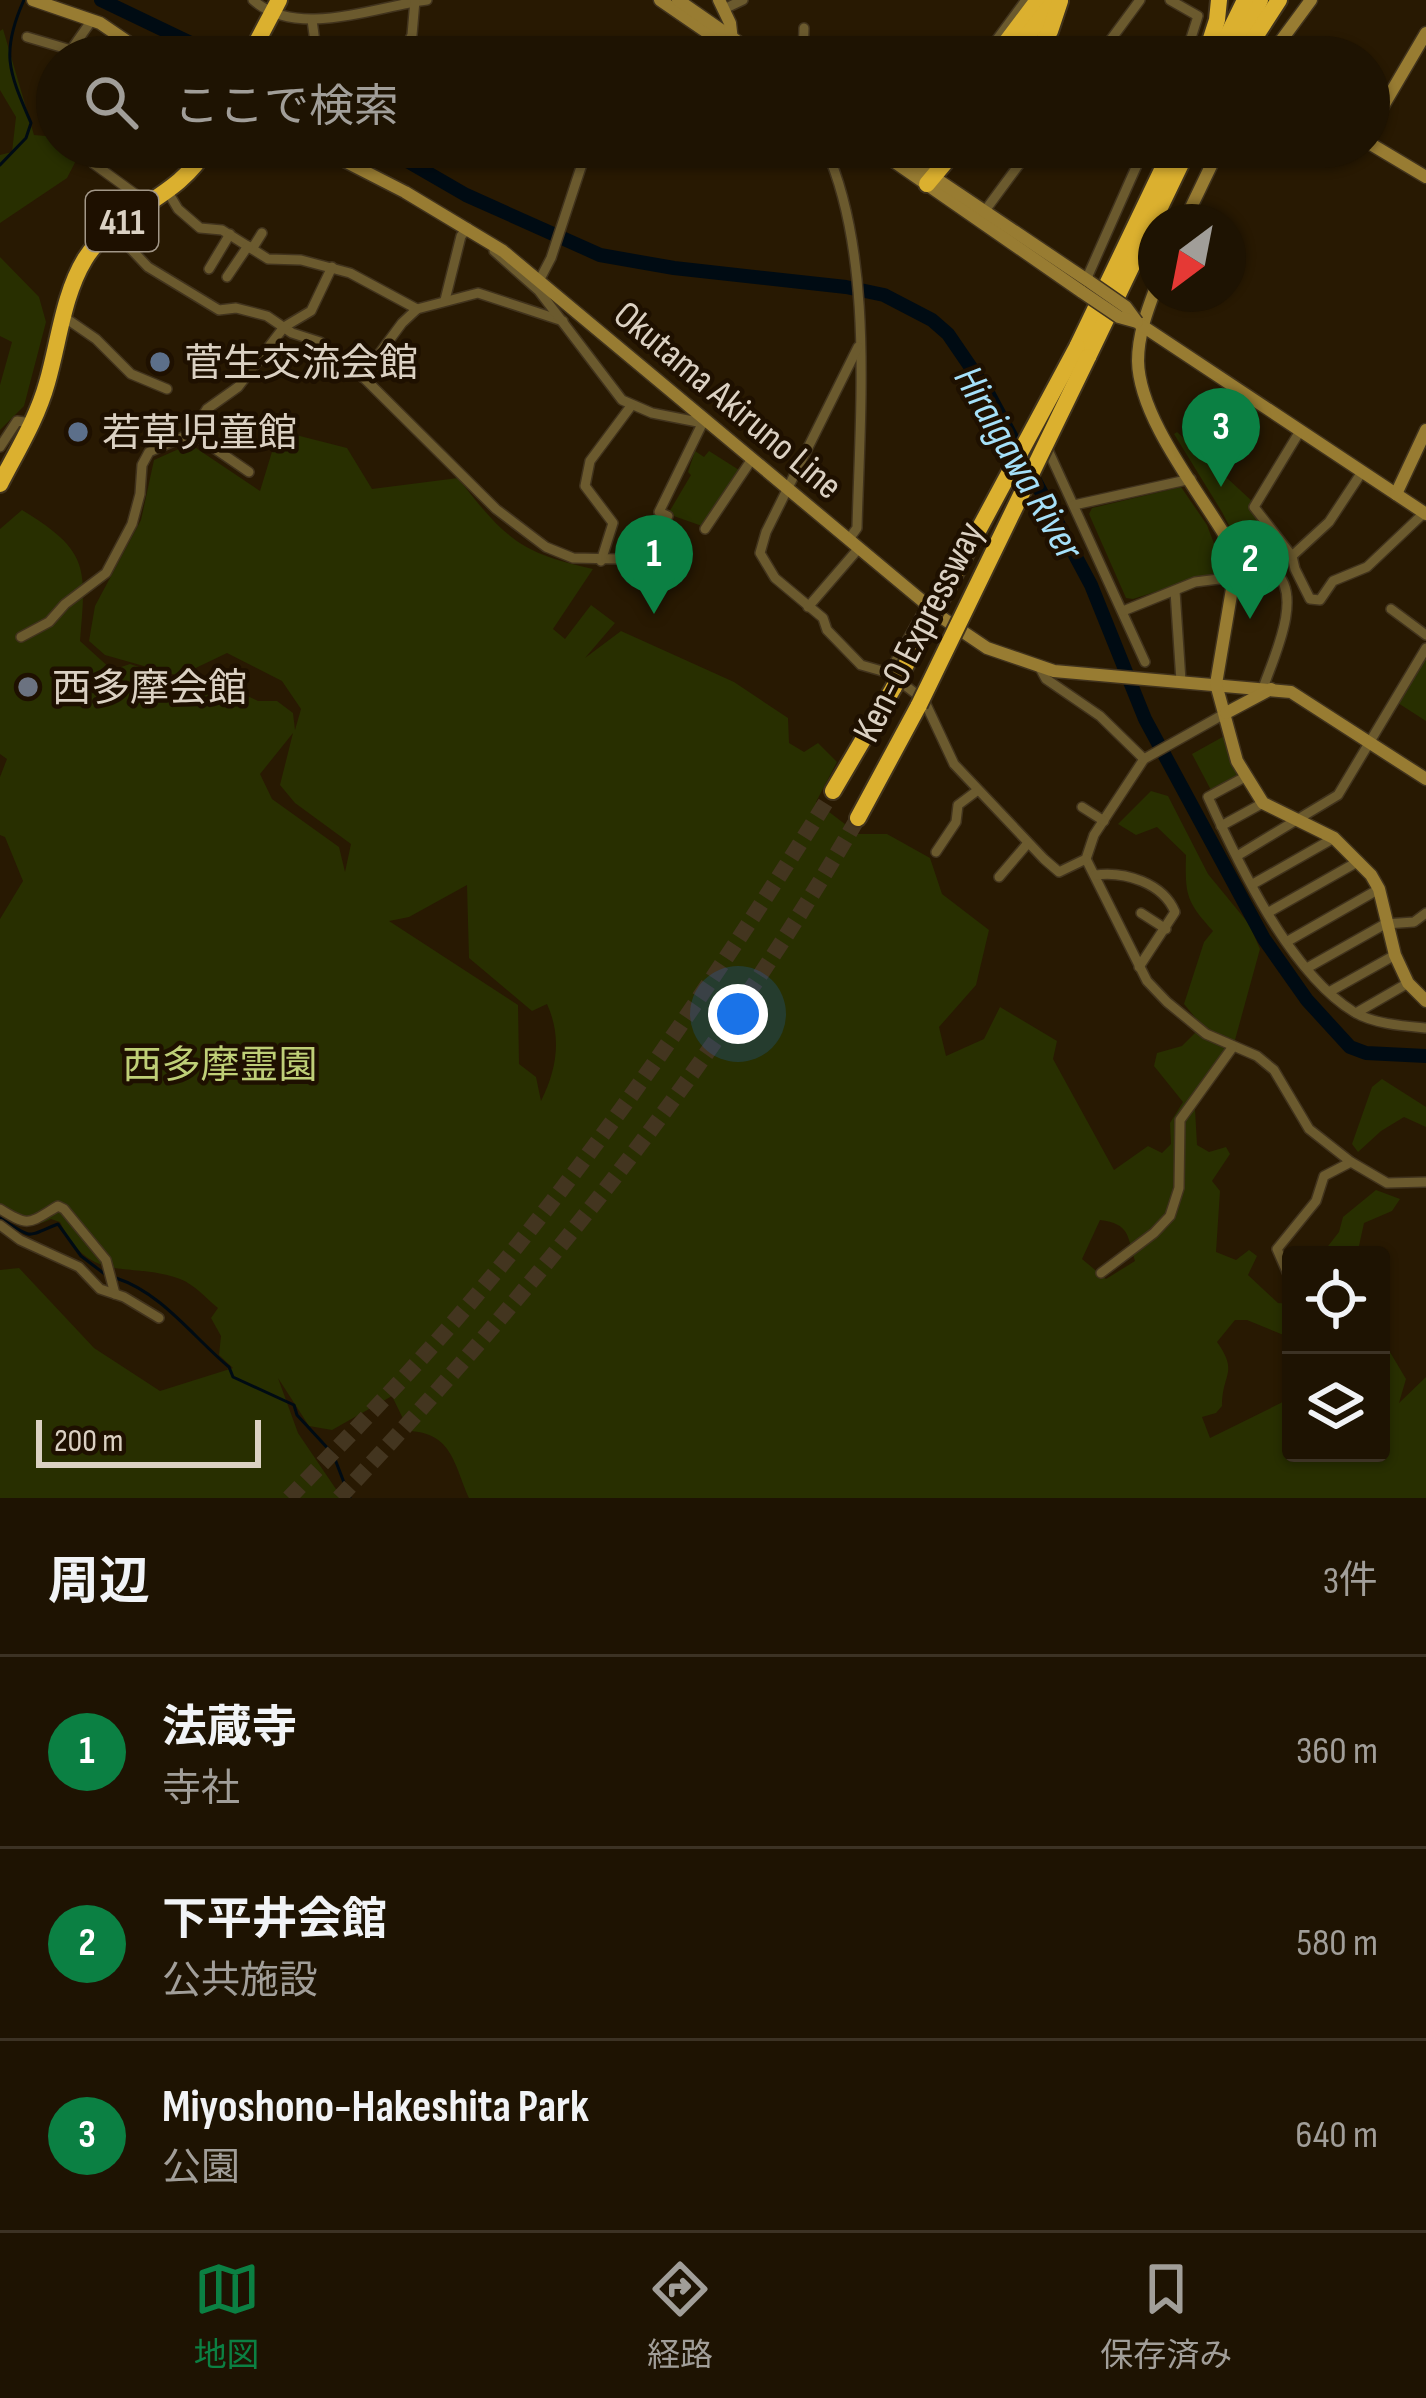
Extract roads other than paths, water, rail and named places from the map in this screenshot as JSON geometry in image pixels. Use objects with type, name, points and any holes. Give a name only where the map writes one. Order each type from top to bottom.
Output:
[{"type":"highway","points":[[1024,36],[1040,0]]},
{"type":"highway","points":[[1030,36],[1057,0]]},
{"type":"highway","points":[[1211,36],[1219,0]]},
{"type":"highway","points":[[1227,36],[1245,0]]},
{"type":"highway","points":[[1242,36],[1260,0]]},
{"type":"highway","points":[[1256,36],[1279,0]]},
{"type":"highway","points":[[260,36],[275,7]]},
{"type":"highway","name":"411","points":[[0,484],[46,389],[79,269],[111,228],[168,192],[194,168]]},
{"type":"highway","points":[[930,179],[936,168]]},
{"type":"highway","points":[[930,179],[940,168]]},
{"type":"highway","name":"Ken-O Expressway","points":[[832,790],[1082,352],[1137,220],[1169,168]]},
{"type":"highway","name":"Ken-O Expressway","points":[[858,818],[919,706],[1171,168]]},
{"type":"main road","points":[[34,0],[92,20],[117,36]]},
{"type":"main road","points":[[660,0],[719,36]]},
{"type":"main road","points":[[678,0],[722,36]]},
{"type":"main road","points":[[1284,36],[1311,0]]},
{"type":"main road","points":[[722,5],[729,36]]},
{"type":"main road","points":[[1390,99],[1421,53],[1426,33]]},
{"type":"main road","points":[[1390,156],[1426,177]]},
{"type":"main road","name":"Okutama Akiruno Line","points":[[357,168],[466,226],[540,279],[704,422],[927,605],[987,648],[1040,668],[1181,681]]},
{"type":"main road","points":[[910,168],[984,212],[1086,285]]},
{"type":"main road","points":[[916,168],[1425,513]]},
{"type":"main road","points":[[1193,204],[1210,168]]},
{"type":"main road","points":[[1145,312],[1138,367],[1144,396],[1227,539],[1234,577],[1216,684],[1237,761],[1264,803],[1334,838],[1359,861],[1379,889],[1385,924],[1408,983],[1426,1001]]},
{"type":"main road","points":[[1396,494],[1426,430]]},
{"type":"main road","points":[[1181,681],[1298,694],[1426,779]]},
{"type":"main road","points":[[1226,713],[1268,688]]},
{"type":"street","points":[[253,0],[295,21],[427,0]]},
{"type":"street","points":[[722,5],[743,0]]},
{"type":"street","points":[[1007,0],[1018,10]]},
{"type":"street","points":[[999,36],[1026,0]]},
{"type":"street","points":[[1113,36],[1140,0]]},
{"type":"street","points":[[1171,0],[1198,16],[1192,36]]},
{"type":"street","points":[[411,36],[415,1]]},
{"type":"street","points":[[81,36],[92,20]]},
{"type":"street","points":[[312,20],[314,36]]},
{"type":"street","points":[[804,28],[804,36]]},
{"type":"street","points":[[27,37],[36,40]]},
{"type":"street","points":[[100,168],[149,204]]},
{"type":"street","points":[[540,279],[581,168]]},
{"type":"street","points":[[808,607],[854,544],[857,528],[861,370],[857,276],[845,208],[832,168]]},
{"type":"street","points":[[984,212],[1016,168]]},
{"type":"street","points":[[1086,285],[1136,168]]},
{"type":"street","points":[[168,192],[191,223],[230,234],[268,259],[332,267],[394,293],[417,309]]},
{"type":"street","points":[[111,228],[148,267],[219,310],[243,309],[267,316],[320,342],[362,376],[487,500],[525,533],[561,554],[601,561],[633,554],[656,537],[668,516],[658,512],[704,422],[631,406],[615,394],[539,291],[466,226],[445,300]]},
{"type":"street","points":[[227,277],[262,233]]},
{"type":"street","points":[[209,269],[230,234]]},
{"type":"street","points":[[21,637],[49,622],[106,573],[132,524],[142,465],[149,452],[192,434],[206,409],[238,387],[284,327],[311,311],[332,267]]},
{"type":"street","points":[[362,376],[417,309],[445,300],[487,294],[562,322]]},
{"type":"street","points":[[64,317],[96,339],[131,374],[167,389]]},
{"type":"street","points":[[858,347],[766,532],[760,553],[775,578],[823,618],[826,630],[861,665],[924,700],[954,764],[1028,843],[1059,872],[1086,859],[1104,821],[1145,758],[1226,713]]},
{"type":"street","points":[[601,561],[613,523],[585,486],[590,461],[631,406]]},
{"type":"street","points":[[0,447],[17,421],[32,423]]},
{"type":"street","points":[[1300,431],[1254,507],[1292,556],[1294,569],[1316,602],[1333,581],[1374,562],[1425,513]]},
{"type":"street","points":[[192,434],[249,472]]},
{"type":"street","points":[[1048,450],[1144,662]]},
{"type":"street","points":[[705,529],[752,459]]},
{"type":"street","points":[[1292,556],[1329,522],[1363,472]]},
{"type":"street","points":[[1074,505],[1191,479]]},
{"type":"street","points":[[1123,611],[1196,582],[1275,572],[1285,582],[1285,616],[1268,688]]},
{"type":"street","points":[[1175,591],[1181,681]]},
{"type":"street","points":[[891,680],[927,605]]},
{"type":"street","points":[[1390,609],[1426,635]]},
{"type":"street","points":[[1237,856],[1338,795],[1426,648]]},
{"type":"street","points":[[1040,668],[1046,679],[1100,716],[1145,758]]},
{"type":"street","points":[[1245,777],[1208,797],[1269,912],[1307,968],[1355,1013],[1426,1028]]},
{"type":"street","points":[[936,852],[956,822],[958,805],[978,790]]},
{"type":"street","points":[[1221,826],[1264,803]]},
{"type":"street","points":[[1082,807],[1104,821]]},
{"type":"street","points":[[1253,884],[1334,838]]},
{"type":"street","points":[[999,877],[1028,843]]},
{"type":"street","points":[[1086,859],[1139,967],[1180,1014],[1274,1070],[1309,1129],[1352,1162],[1387,1183],[1426,1181]]},
{"type":"street","points":[[1269,912],[1359,861]]},
{"type":"street","points":[[1095,875],[1113,873],[1145,883],[1169,899],[1175,913],[1139,967]]},
{"type":"street","points":[[1288,941],[1379,889]]},
{"type":"street","points":[[1141,913],[1166,929]]},
{"type":"street","points":[[1307,968],[1385,924],[1414,922],[1426,914]]},
{"type":"street","points":[[1329,992],[1395,955]]},
{"type":"street","points":[[1355,1013],[1408,983]]},
{"type":"street","points":[[1101,1273],[1169,1216],[1179,1188],[1180,1120],[1232,1048]]},
{"type":"street","points":[[1282,1260],[1277,1249],[1316,1201],[1324,1176],[1352,1162]]},
{"type":"street","points":[[0,1209],[23,1223],[58,1207],[64,1210],[106,1260],[113,1289]]},
{"type":"street","points":[[0,1225],[20,1240],[67,1259],[100,1289],[113,1289],[159,1318]]},
{"type":"waterway","points":[[0,165],[26,138],[31,123],[10,62],[12,34],[24,0]]},
{"type":"waterway","name":"Hiraigawa River","points":[[101,0],[176,36]]},
{"type":"waterway","name":"Hiraigawa River","points":[[419,168],[466,195],[600,255],[884,295],[932,320],[948,334],[987,391],[1091,585],[1145,719],[1264,939],[1307,1000],[1350,1047],[1366,1053],[1426,1056]]},
{"type":"waterway","points":[[0,1218],[29,1234],[58,1224],[81,1256],[106,1275]]},
{"type":"waterway","points":[[116,1278],[162,1305],[229,1367],[233,1377],[294,1405],[297,1415],[333,1454],[350,1498]]},
{"type":"tunnel","points":[[289,1498],[447,1329],[568,1181],[705,989],[833,791]]},
{"type":"tunnel","points":[[339,1498],[483,1339],[618,1173],[744,1000],[858,818]]},
{"type":"place","name":"菅生交流会館","points":[[160,362]]},
{"type":"place","name":"若草児童館","points":[[78,432]]},
{"type":"place","name":"Miyoshono-Hakeshita Park","points":[[1221,487]]},
{"type":"place","name":"法蔵寺","points":[[654,614]]},
{"type":"place","name":"下平井会館","points":[[1250,619]]},
{"type":"place","name":"西多摩会館","points":[[28,687]]},
{"type":"park label","name":"西多摩霊園","points":[[220,1064]]}]
